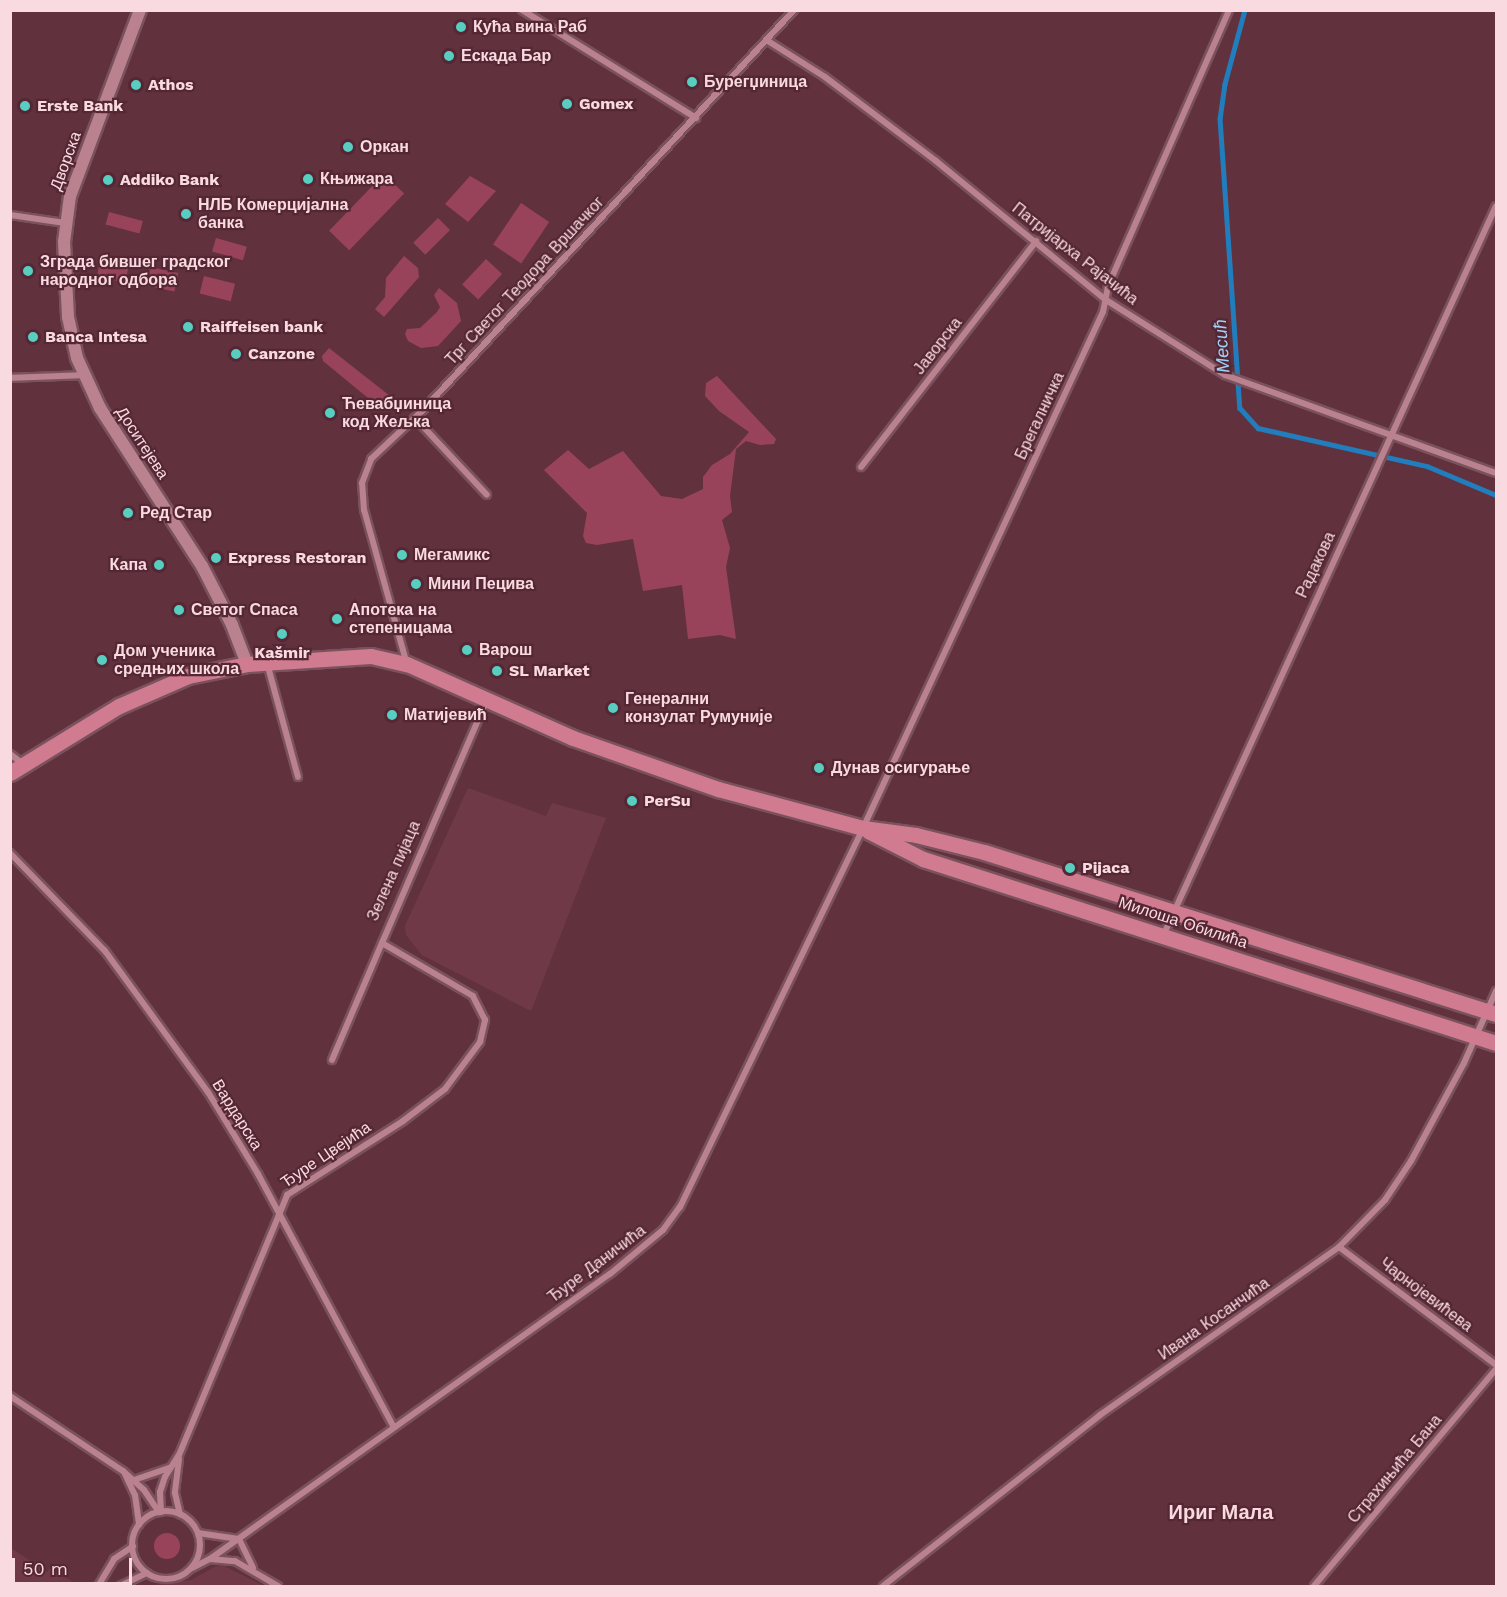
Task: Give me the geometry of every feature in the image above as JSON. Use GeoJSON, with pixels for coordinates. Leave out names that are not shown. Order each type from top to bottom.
{"type":"FeatureCollection","features":[{"type":"Feature","properties":{"kind":"main road","name":"Дворска"},"geometry":{"type":"LineString","coordinates":[[65,223],[70,196],[140,10]]}},
{"type":"Feature","properties":{"kind":"main road","name":"Доситејева"},"geometry":{"type":"LineString","coordinates":[[65,223],[68,317],[84,375],[106,418],[202,566],[234,628],[247,664]]}},
{"type":"Feature","properties":{"kind":"main road"},"geometry":{"type":"LineString","coordinates":[[17,769],[119,706],[157,688],[198,673],[247,664],[362,655],[407,664],[486,701]]}},
{"type":"Feature","properties":{"kind":"main road","name":"Милоша Обилића"},"geometry":{"type":"LineString","coordinates":[[486,701],[573,738],[718,789],[863,828],[932,838],[1172,911],[1492,1013]]}},
{"type":"Feature","properties":{"kind":"main road","name":"Милоша Обилића"},"geometry":{"type":"LineString","coordinates":[[863,828],[923,859],[1497,1043]]}},
{"type":"Feature","properties":{"kind":"street"},"geometry":{"type":"LineString","coordinates":[[522,10],[696,118]]}},
{"type":"Feature","properties":{"kind":"street","name":"Трг Светог Теодора Вршачког"},"geometry":{"type":"LineString","coordinates":[[407,664],[364,510],[362,483],[371,459],[415,418],[768,41],[794,10]]}},
{"type":"Feature","properties":{"kind":"street","name":"Брегалничка"},"geometry":{"type":"LineString","coordinates":[[863,828],[1106,300],[1108,286],[1229,10]]}},
{"type":"Feature","properties":{"kind":"street","name":"Патријарха Рајачића"},"geometry":{"type":"LineString","coordinates":[[768,41],[834,84],[1036,241],[1106,300],[1225,375],[1390,432],[1497,473]]}},
{"type":"Feature","properties":{"kind":"street","name":"Радакова"},"geometry":{"type":"LineString","coordinates":[[1163,936],[1172,911],[1390,432],[1497,206]]}},
{"type":"Feature","properties":{"kind":"street"},"geometry":{"type":"LineString","coordinates":[[10,214],[65,223]]}},
{"type":"Feature","properties":{"kind":"street","name":"Јаворска"},"geometry":{"type":"LineString","coordinates":[[861,467],[1036,241]]}},
{"type":"Feature","properties":{"kind":"street"},"geometry":{"type":"LineString","coordinates":[[10,378],[84,375]]}},
{"type":"Feature","properties":{"kind":"street"},"geometry":{"type":"LineString","coordinates":[[415,418],[487,495]]}},
{"type":"Feature","properties":{"kind":"street"},"geometry":{"type":"LineString","coordinates":[[267,663],[298,777]]}},
{"type":"Feature","properties":{"kind":"street","name":"Зелена пијаца"},"geometry":{"type":"LineString","coordinates":[[482,1010],[473,996],[382,943],[486,701]]}},
{"type":"Feature","properties":{"kind":"street"},"geometry":{"type":"LineString","coordinates":[[10,754],[17,769]]}},
{"type":"Feature","properties":{"kind":"street","name":"Ђуре Даничића"},"geometry":{"type":"LineString","coordinates":[[191,1568],[210,1559],[239,1539],[393,1426],[610,1274],[642,1250],[672,1218],[863,828]]}},
{"type":"Feature","properties":{"kind":"street","name":"Вардарска"},"geometry":{"type":"LineString","coordinates":[[10,853],[105,951],[208,1092],[278,1211],[393,1426]]}},
{"type":"Feature","properties":{"kind":"street"},"geometry":{"type":"LineString","coordinates":[[332,1060],[382,943]]}},
{"type":"Feature","properties":{"kind":"street","name":"Ивана Косанчића"},"geometry":{"type":"LineString","coordinates":[[883,1587],[1100,1415],[1339,1247],[1379,1207],[1411,1161],[1476,1036],[1492,1013],[1497,991]]}},
{"type":"Feature","properties":{"kind":"street","name":"Ђуре Цвејића"},"geometry":{"type":"LineString","coordinates":[[160,1512],[160,1492],[180,1455],[278,1211],[295,1189],[403,1121],[445,1089],[480,1042],[485,1026],[482,1010]]}},
{"type":"Feature","properties":{"kind":"street","name":"Чарнојевићева"},"geometry":{"type":"LineString","coordinates":[[1339,1247],[1497,1367]]}},
{"type":"Feature","properties":{"kind":"street","name":"Страхињића Бана"},"geometry":{"type":"LineString","coordinates":[[1314,1587],[1497,1367]]}},
{"type":"Feature","properties":{"kind":"street"},"geometry":{"type":"LineString","coordinates":[[10,1396],[123,1471],[134,1480],[160,1512]]}},
{"type":"Feature","properties":{"kind":"street","name":"Ђуре Цвејића"},"geometry":{"type":"LineString","coordinates":[[180,1455],[175,1493],[180,1514]]}},
{"type":"Feature","properties":{"kind":"street"},"geometry":{"type":"LineString","coordinates":[[134,1480],[172,1467]]}},
{"type":"Feature","properties":{"kind":"street"},"geometry":{"type":"LineString","coordinates":[[123,1471],[135,1495],[139,1525],[132,1546],[136,1561],[147,1573],[171,1578],[191,1568],[200,1549],[198,1533],[180,1514],[160,1512],[139,1525]]}},
{"type":"Feature","properties":{"kind":"street"},"geometry":{"type":"LineString","coordinates":[[198,1533],[239,1539],[255,1570]]}},
{"type":"Feature","properties":{"kind":"street"},"geometry":{"type":"LineString","coordinates":[[98,1587],[114,1559],[132,1546]]}},
{"type":"Feature","properties":{"kind":"street"},"geometry":{"type":"LineString","coordinates":[[210,1559],[235,1561],[255,1570],[278,1587]]}},
{"type":"Feature","properties":{"kind":"street"},"geometry":{"type":"LineString","coordinates":[[120,1587],[147,1573]]}},
{"type":"Feature","properties":{"kind":"shaded area"},"geometry":{"type":"Polygon","coordinates":[[[384,174],[404,193],[349,250],[329,231],[384,174]]]}},
{"type":"Feature","properties":{"kind":"shaded area"},"geometry":{"type":"Polygon","coordinates":[[[470,176],[496,191],[468,222],[445,204],[470,176]]]}},
{"type":"Feature","properties":{"kind":"shaded area"},"geometry":{"type":"Polygon","coordinates":[[[521,203],[549,222],[521,263],[493,244],[521,203]]]}},
{"type":"Feature","properties":{"kind":"shaded area"},"geometry":{"type":"Polygon","coordinates":[[[109,212],[143,221],[139,234],[106,225],[109,212]]]}},
{"type":"Feature","properties":{"kind":"shaded area"},"geometry":{"type":"Polygon","coordinates":[[[438,218],[450,230],[425,255],[413,243],[438,218]]]}},
{"type":"Feature","properties":{"kind":"shaded area"},"geometry":{"type":"Polygon","coordinates":[[[216,238],[247,247],[243,260],[212,251],[216,238]]]}},
{"type":"Feature","properties":{"kind":"shaded area"},"geometry":{"type":"Polygon","coordinates":[[[404,256],[418,268],[419,277],[384,317],[375,309],[385,297],[386,278],[404,256]]]}},
{"type":"Feature","properties":{"kind":"shaded area"},"geometry":{"type":"Polygon","coordinates":[[[101,257],[129,263],[125,283],[97,277],[101,257]]]}},
{"type":"Feature","properties":{"kind":"shaded area"},"geometry":{"type":"Polygon","coordinates":[[[486,259],[502,274],[478,300],[462,285],[486,259]]]}},
{"type":"Feature","properties":{"kind":"shaded area"},"geometry":{"type":"Polygon","coordinates":[[[150,267],[178,273],[174,292],[146,286],[150,267]]]}},
{"type":"Feature","properties":{"kind":"shaded area"},"geometry":{"type":"Polygon","coordinates":[[[204,276],[235,284],[231,301],[200,293],[204,276]]]}},
{"type":"Feature","properties":{"kind":"shaded area"},"geometry":{"type":"Polygon","coordinates":[[[439,288],[457,303],[461,321],[438,346],[421,348],[408,341],[405,334],[407,329],[420,328],[437,312],[440,307],[434,295],[439,288]]]}},
{"type":"Feature","properties":{"kind":"shaded area"},"geometry":{"type":"Polygon","coordinates":[[[329,348],[390,396],[391,400],[379,407],[323,361],[322,356],[329,348]]]}},
{"type":"Feature","properties":{"kind":"shaded area"},"geometry":{"type":"Polygon","coordinates":[[[717,376],[776,439],[774,444],[760,445],[746,441],[736,449],[730,496],[732,512],[722,520],[730,548],[726,567],[736,639],[720,635],[688,639],[682,585],[643,591],[633,539],[597,545],[586,543],[583,536],[587,513],[544,470],[568,450],[589,469],[623,451],[661,496],[682,499],[703,489],[703,477],[712,465],[730,454],[749,432],[719,411],[705,396],[706,383],[717,376]]]}},
{"type":"Feature","properties":{"kind":"shaded area"},"geometry":{"type":"Polygon","coordinates":[[[468,788],[546,816],[552,803],[606,818],[531,1011],[422,955],[406,935],[405,926],[468,788]]]}},
{"type":"Feature","properties":{"kind":"shaded area"},"geometry":{"type":"Polygon","coordinates":[[[167,1533],[176,1537],[180,1546],[176,1555],[167,1559],[158,1555],[154,1546],[158,1537],[167,1533]]]}},
{"type":"Feature","properties":{"kind":"shaded area"},"geometry":{"type":"Polygon","coordinates":[[[11,1548],[47,1572],[50,1568],[80,1586],[11,1586],[11,1548]]]}},
{"type":"Feature","properties":{"kind":"shaded area"},"geometry":{"type":"Polygon","coordinates":[[[220,1564],[264,1586],[149,1586],[191,1580],[220,1564]]]}},
{"type":"Feature","properties":{"kind":"waterway","name":"Месић"},"geometry":{"type":"LineString","coordinates":[[1245,10],[1225,84],[1220,118],[1240,408],[1258,428],[1427,466],[1496,495]]}},
{"type":"Feature","properties":{"kind":"place","name":"Кућа вина Раб"},"geometry":{"type":"Point","coordinates":[461,27]}},
{"type":"Feature","properties":{"kind":"place","name":"Ескада Бар"},"geometry":{"type":"Point","coordinates":[449,56]}},
{"type":"Feature","properties":{"kind":"place","name":"Бурегџиница"},"geometry":{"type":"Point","coordinates":[692,82]}},
{"type":"Feature","properties":{"kind":"place","name":"Athos"},"geometry":{"type":"Point","coordinates":[136,85]}},
{"type":"Feature","properties":{"kind":"place","name":"Gomex"},"geometry":{"type":"Point","coordinates":[567,104]}},
{"type":"Feature","properties":{"kind":"place","name":"Erste Bank"},"geometry":{"type":"Point","coordinates":[25,106]}},
{"type":"Feature","properties":{"kind":"place","name":"Оркан"},"geometry":{"type":"Point","coordinates":[348,147]}},
{"type":"Feature","properties":{"kind":"place","name":"Књижара"},"geometry":{"type":"Point","coordinates":[308,179]}},
{"type":"Feature","properties":{"kind":"place","name":"Addiko Bank"},"geometry":{"type":"Point","coordinates":[108,180]}},
{"type":"Feature","properties":{"kind":"place","name":"НЛБ Комерцијална банка"},"geometry":{"type":"Point","coordinates":[186,214]}},
{"type":"Feature","properties":{"kind":"place","name":"Зграда бившег градског народног одбора"},"geometry":{"type":"Point","coordinates":[28,271]}},
{"type":"Feature","properties":{"kind":"place","name":"Raiffeisen bank"},"geometry":{"type":"Point","coordinates":[188,327]}},
{"type":"Feature","properties":{"kind":"place","name":"Banca Intesa"},"geometry":{"type":"Point","coordinates":[33,337]}},
{"type":"Feature","properties":{"kind":"place","name":"Canzone"},"geometry":{"type":"Point","coordinates":[236,354]}},
{"type":"Feature","properties":{"kind":"place","name":"Ћевабџиница код Жељка"},"geometry":{"type":"Point","coordinates":[330,413]}},
{"type":"Feature","properties":{"kind":"place","name":"Ред Стар"},"geometry":{"type":"Point","coordinates":[128,513]}},
{"type":"Feature","properties":{"kind":"place","name":"Мегамикс"},"geometry":{"type":"Point","coordinates":[402,555]}},
{"type":"Feature","properties":{"kind":"place","name":"Express Restoran"},"geometry":{"type":"Point","coordinates":[216,558]}},
{"type":"Feature","properties":{"kind":"place","name":"Капа"},"geometry":{"type":"Point","coordinates":[159,565]}},
{"type":"Feature","properties":{"kind":"place","name":"Мини Пецива"},"geometry":{"type":"Point","coordinates":[416,584]}},
{"type":"Feature","properties":{"kind":"place","name":"Светог Спаса"},"geometry":{"type":"Point","coordinates":[179,610]}},
{"type":"Feature","properties":{"kind":"place","name":"Апотека на степеницама"},"geometry":{"type":"Point","coordinates":[337,619]}},
{"type":"Feature","properties":{"kind":"place","name":"Kašmir"},"geometry":{"type":"Point","coordinates":[282,634]}},
{"type":"Feature","properties":{"kind":"place","name":"Варош"},"geometry":{"type":"Point","coordinates":[467,650]}},
{"type":"Feature","properties":{"kind":"place","name":"Дом ученика средњих школа"},"geometry":{"type":"Point","coordinates":[102,660]}},
{"type":"Feature","properties":{"kind":"place","name":"SL Market"},"geometry":{"type":"Point","coordinates":[497,671]}},
{"type":"Feature","properties":{"kind":"place","name":"Генерални конзулат Румуније"},"geometry":{"type":"Point","coordinates":[613,708]}},
{"type":"Feature","properties":{"kind":"place","name":"Матијевић"},"geometry":{"type":"Point","coordinates":[392,715]}},
{"type":"Feature","properties":{"kind":"place","name":"Дунав осигурање"},"geometry":{"type":"Point","coordinates":[819,768]}},
{"type":"Feature","properties":{"kind":"place","name":"PerSu"},"geometry":{"type":"Point","coordinates":[632,801]}},
{"type":"Feature","properties":{"kind":"place","name":"Pijaca"},"geometry":{"type":"Point","coordinates":[1070,868]}},
{"type":"Feature","properties":{"kind":"district","name":"Ириг Мала"},"geometry":{"type":"Point","coordinates":[1221,1512]}}]}
